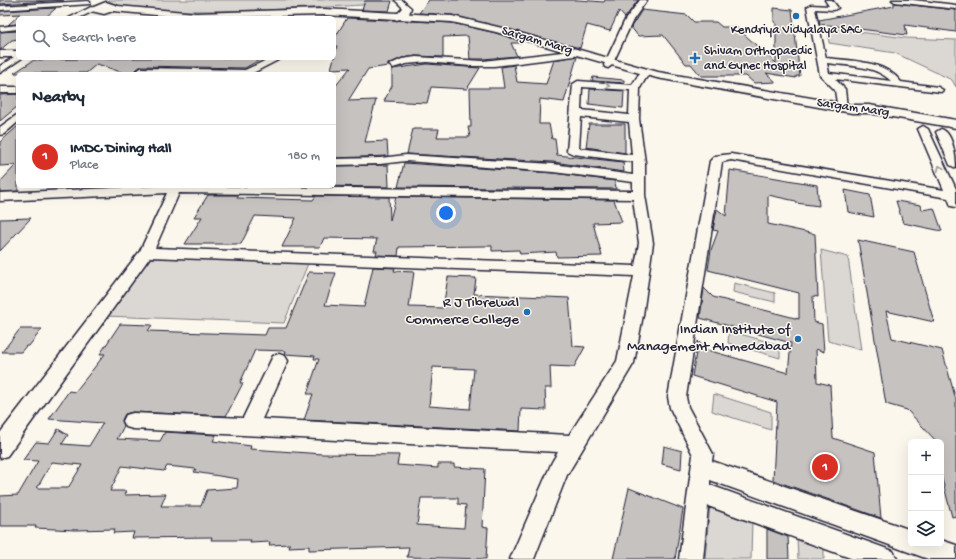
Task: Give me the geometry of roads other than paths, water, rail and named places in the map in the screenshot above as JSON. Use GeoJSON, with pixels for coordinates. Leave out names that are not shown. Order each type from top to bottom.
{"type":"FeatureCollection","features":[{"type":"Feature","properties":{"kind":"main road","name":"Sargam Marg"},"geometry":{"type":"LineString","coordinates":[[99,6],[179,16],[398,14],[460,23],[645,74],[849,110],[873,121],[918,124],[941,132],[956,133]]}},
{"type":"Feature","properties":{"kind":"main road"},"geometry":{"type":"LineString","coordinates":[[99,6],[123,15],[134,16]]}},
{"type":"Feature","properties":{"kind":"main road","name":"Sargam Marg"},"geometry":{"type":"LineString","coordinates":[[300,16],[398,14],[474,23],[609,64]]}},
{"type":"Feature","properties":{"kind":"main road","name":"Sargam Marg"},"geometry":{"type":"LineString","coordinates":[[849,110],[869,108],[956,126]]}},
{"type":"Feature","properties":{"kind":"main road"},"geometry":{"type":"LineString","coordinates":[[918,124],[956,126]]}},
{"type":"Feature","properties":{"kind":"main road"},"geometry":{"type":"LineString","coordinates":[[918,124],[956,133]]}},
{"type":"Feature","properties":{"kind":"street"},"geometry":{"type":"LineString","coordinates":[[398,14],[399,0]]}},
{"type":"Feature","properties":{"kind":"street"},"geometry":{"type":"LineString","coordinates":[[609,64],[629,20],[644,0]]}},
{"type":"Feature","properties":{"kind":"street"},"geometry":{"type":"LineString","coordinates":[[828,0],[834,8],[811,7],[825,75],[840,89],[849,110]]}},
{"type":"Feature","properties":{"kind":"street"},"geometry":{"type":"LineString","coordinates":[[895,0],[956,6]]}},
{"type":"Feature","properties":{"kind":"street"},"geometry":{"type":"LineString","coordinates":[[9,8],[18,2]]}},
{"type":"Feature","properties":{"kind":"street"},"geometry":{"type":"LineString","coordinates":[[0,8],[99,6]]}},
{"type":"Feature","properties":{"kind":"street"},"geometry":{"type":"LineString","coordinates":[[77,16],[99,6]]}},
{"type":"Feature","properties":{"kind":"street"},"geometry":{"type":"LineString","coordinates":[[89,16],[99,6]]}},
{"type":"Feature","properties":{"kind":"street"},"geometry":{"type":"LineString","coordinates":[[0,29],[16,27]]}},
{"type":"Feature","properties":{"kind":"street"},"geometry":{"type":"LineString","coordinates":[[0,54],[16,54]]}},
{"type":"Feature","properties":{"kind":"street"},"geometry":{"type":"LineString","coordinates":[[0,62],[16,54]]}},
{"type":"Feature","properties":{"kind":"street"},"geometry":{"type":"LineString","coordinates":[[0,70],[16,54]]}},
{"type":"Feature","properties":{"kind":"street"},"geometry":{"type":"LineString","coordinates":[[393,65],[408,59],[419,58],[481,64],[521,62],[571,54]]}},
{"type":"Feature","properties":{"kind":"street"},"geometry":{"type":"LineString","coordinates":[[249,72],[274,60]]}},
{"type":"Feature","properties":{"kind":"street"},"geometry":{"type":"LineString","coordinates":[[823,60],[879,70],[890,75],[898,85]]}},
{"type":"Feature","properties":{"kind":"street"},"geometry":{"type":"LineString","coordinates":[[140,72],[176,72]]}},
{"type":"Feature","properties":{"kind":"street"},"geometry":{"type":"LineString","coordinates":[[522,559],[559,469],[625,363],[635,315],[646,243],[639,187],[634,119],[635,88],[645,74]]}},
{"type":"Feature","properties":{"kind":"street"},"geometry":{"type":"LineString","coordinates":[[825,75],[938,90]]}},
{"type":"Feature","properties":{"kind":"street"},"geometry":{"type":"LineString","coordinates":[[635,88],[578,84],[572,151],[638,158]]}},
{"type":"Feature","properties":{"kind":"street"},"geometry":{"type":"LineString","coordinates":[[0,90],[16,90]]}},
{"type":"Feature","properties":{"kind":"street"},"geometry":{"type":"LineString","coordinates":[[576,113],[634,119]]}},
{"type":"Feature","properties":{"kind":"street"},"geometry":{"type":"LineString","coordinates":[[0,132],[16,119]]}},
{"type":"Feature","properties":{"kind":"street"},"geometry":{"type":"LineString","coordinates":[[918,124],[955,199]]}},
{"type":"Feature","properties":{"kind":"street"},"geometry":{"type":"LineString","coordinates":[[941,132],[956,165]]}},
{"type":"Feature","properties":{"kind":"street"},"geometry":{"type":"LineString","coordinates":[[691,559],[703,454],[679,408],[677,397],[716,161],[719,158],[731,157],[955,199]]}},
{"type":"Feature","properties":{"kind":"street"},"geometry":{"type":"LineString","coordinates":[[336,162],[380,161],[406,158],[431,161],[553,168],[639,187]]}},
{"type":"Feature","properties":{"kind":"street"},"geometry":{"type":"LineString","coordinates":[[336,188],[639,187]]}},
{"type":"Feature","properties":{"kind":"street"},"geometry":{"type":"LineString","coordinates":[[0,197],[176,188],[146,252],[1,446]]}},
{"type":"Feature","properties":{"kind":"street"},"geometry":{"type":"LineString","coordinates":[[146,252],[642,271]]}},
{"type":"Feature","properties":{"kind":"street"},"geometry":{"type":"LineString","coordinates":[[249,427],[279,361]]}},
{"type":"Feature","properties":{"kind":"street"},"geometry":{"type":"LineString","coordinates":[[133,421],[575,444]]}},
{"type":"Feature","properties":{"kind":"street"},"geometry":{"type":"LineString","coordinates":[[701,467],[908,541]]}},
{"type":"Feature","properties":{"kind":"street"},"geometry":{"type":"LineString","coordinates":[[699,492],[885,559]]}},
{"type":"Feature","properties":{"kind":"street"},"geometry":{"type":"LineString","coordinates":[[927,547],[956,557]]}},
{"type":"Feature","properties":{"kind":"place","name":"Kendriya Vidyalaya SAC"},"geometry":{"type":"Point","coordinates":[796,16]}},
{"type":"Feature","properties":{"kind":"place","name":"Shivam Orthopaedic and Gynec Hospital"},"geometry":{"type":"Point","coordinates":[695,58]}},
{"type":"Feature","properties":{"kind":"place","name":"R J Tibrewal Commerce College"},"geometry":{"type":"Point","coordinates":[527,312]}},
{"type":"Feature","properties":{"kind":"place","name":"Indian Institute of Management Ahmedabad"},"geometry":{"type":"Point","coordinates":[798,339]}},
{"type":"Feature","properties":{"kind":"place","name":"IMDC Dining Hall"},"geometry":{"type":"Point","coordinates":[825,467]}}]}
